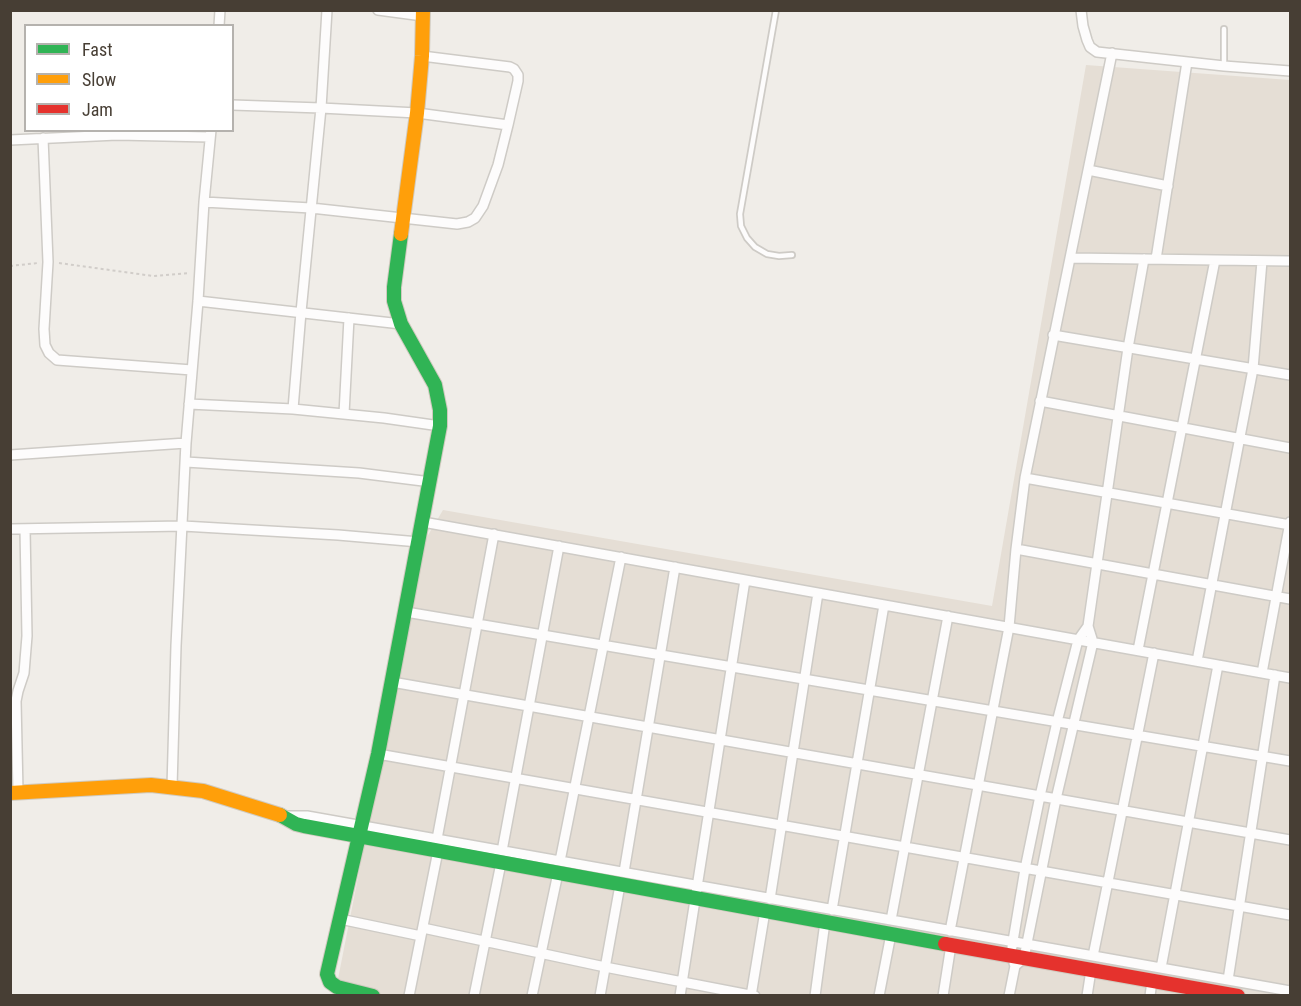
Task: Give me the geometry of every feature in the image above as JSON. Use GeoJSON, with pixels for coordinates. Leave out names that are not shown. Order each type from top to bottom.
{"type":"FeatureCollection","features":[{"type":"Feature","properties":{"kind":"street"},"geometry":{"type":"LineString","coordinates":[[293,409],[321,108],[327,10]]}},
{"type":"Feature","properties":{"kind":"street"},"geometry":{"type":"LineString","coordinates":[[373,996],[337,987],[330,982],[328,970],[378,754],[440,426],[440,410],[435,385],[400,324],[394,301],[417,113],[423,13],[378,10]]}},
{"type":"Feature","properties":{"kind":"street"},"geometry":{"type":"LineString","coordinates":[[1081,10],[1087,40],[1090,47],[1097,52],[1290,71]]}},
{"type":"Feature","properties":{"kind":"street"},"geometry":{"type":"LineString","coordinates":[[950,930],[1009,627],[1024,478],[1112,53]]}},
{"type":"Feature","properties":{"kind":"street"},"geometry":{"type":"LineString","coordinates":[[204,202],[311,208],[457,224],[475,218],[483,206],[498,165],[518,81],[517,72],[510,67],[422,56]]}},
{"type":"Feature","properties":{"kind":"street"},"geometry":{"type":"LineString","coordinates":[[1156,259],[1187,62]]}},
{"type":"Feature","properties":{"kind":"street"},"geometry":{"type":"LineString","coordinates":[[234,105],[417,113],[508,125]]}},
{"type":"Feature","properties":{"kind":"street"},"geometry":{"type":"LineString","coordinates":[[10,140],[117,135],[211,134],[186,443],[172,787]]}},
{"type":"Feature","properties":{"kind":"street"},"geometry":{"type":"LineString","coordinates":[[43,138],[48,262],[44,329],[45,345],[49,353],[57,360],[192,370]]}},
{"type":"Feature","properties":{"kind":"street"},"geometry":{"type":"LineString","coordinates":[[1088,170],[1168,186]]}},
{"type":"Feature","properties":{"kind":"street"},"geometry":{"type":"LineString","coordinates":[[1070,258],[1290,261]]}},
{"type":"Feature","properties":{"kind":"street"},"geometry":{"type":"LineString","coordinates":[[1010,996],[1017,960],[1027,944],[1072,724],[1093,642],[1088,626],[1128,348],[1144,259]]}},
{"type":"Feature","properties":{"kind":"street"},"geometry":{"type":"LineString","coordinates":[[1138,650],[1215,260]]}},
{"type":"Feature","properties":{"kind":"street"},"geometry":{"type":"LineString","coordinates":[[1197,661],[1253,369],[1262,261]]}},
{"type":"Feature","properties":{"kind":"street"},"geometry":{"type":"LineString","coordinates":[[198,302],[400,324]]}},
{"type":"Feature","properties":{"kind":"street"},"geometry":{"type":"LineString","coordinates":[[344,414],[349,318]]}},
{"type":"Feature","properties":{"kind":"street"},"geometry":{"type":"LineString","coordinates":[[1053,335],[1290,375]]}},
{"type":"Feature","properties":{"kind":"street"},"geometry":{"type":"LineString","coordinates":[[1040,401],[1290,448]]}},
{"type":"Feature","properties":{"kind":"street"},"geometry":{"type":"LineString","coordinates":[[189,404],[293,409],[440,426]]}},
{"type":"Feature","properties":{"kind":"street"},"geometry":{"type":"LineString","coordinates":[[10,455],[186,443]]}},
{"type":"Feature","properties":{"kind":"street"},"geometry":{"type":"LineString","coordinates":[[186,462],[359,473],[430,482]]}},
{"type":"Feature","properties":{"kind":"street"},"geometry":{"type":"LineString","coordinates":[[1024,478],[1290,524],[1262,673]]}},
{"type":"Feature","properties":{"kind":"street"},"geometry":{"type":"LineString","coordinates":[[423,522],[1290,678]]}},
{"type":"Feature","properties":{"kind":"street"},"geometry":{"type":"LineString","coordinates":[[10,529],[183,526],[419,542]]}},
{"type":"Feature","properties":{"kind":"street"},"geometry":{"type":"LineString","coordinates":[[25,529],[27,636],[24,673],[16,701],[14,792],[151,785],[203,791],[282,816],[304,826],[361,832],[437,845],[891,927],[951,945],[1017,960],[1161,968],[1290,990]]}},
{"type":"Feature","properties":{"kind":"street"},"geometry":{"type":"LineString","coordinates":[[409,996],[495,534]]}},
{"type":"Feature","properties":{"kind":"street"},"geometry":{"type":"LineString","coordinates":[[474,996],[559,546]]}},
{"type":"Feature","properties":{"kind":"street"},"geometry":{"type":"LineString","coordinates":[[1016,549],[1290,599]]}},
{"type":"Feature","properties":{"kind":"street"},"geometry":{"type":"LineString","coordinates":[[532,996],[621,557]]}},
{"type":"Feature","properties":{"kind":"street"},"geometry":{"type":"LineString","coordinates":[[600,996],[675,567]]}},
{"type":"Feature","properties":{"kind":"street"},"geometry":{"type":"LineString","coordinates":[[680,996],[745,580]]}},
{"type":"Feature","properties":{"kind":"street"},"geometry":{"type":"LineString","coordinates":[[340,919],[485,941],[752,995],[782,826],[818,593]]}},
{"type":"Feature","properties":{"kind":"street"},"geometry":{"type":"LineString","coordinates":[[815,996],[884,605]]}},
{"type":"Feature","properties":{"kind":"street"},"geometry":{"type":"LineString","coordinates":[[405,612],[1290,761]]}},
{"type":"Feature","properties":{"kind":"street"},"geometry":{"type":"LineString","coordinates":[[879,996],[904,847],[948,616]]}},
{"type":"Feature","properties":{"kind":"street"},"geometry":{"type":"LineString","coordinates":[[1017,960],[1013,942],[1040,796],[1078,640],[1088,626]]}},
{"type":"Feature","properties":{"kind":"street"},"geometry":{"type":"LineString","coordinates":[[1087,996],[1154,653]]}},
{"type":"Feature","properties":{"kind":"street"},"geometry":{"type":"LineString","coordinates":[[1161,968],[1218,664]]}},
{"type":"Feature","properties":{"kind":"street"},"geometry":{"type":"LineString","coordinates":[[1228,980],[1275,675]]}},
{"type":"Feature","properties":{"kind":"street"},"geometry":{"type":"LineString","coordinates":[[392,682],[1290,840]]}},
{"type":"Feature","properties":{"kind":"street"},"geometry":{"type":"LineString","coordinates":[[378,754],[1290,915]]}},
{"type":"Feature","properties":{"kind":"street"},"geometry":{"type":"LineString","coordinates":[[891,927],[950,930],[1027,944],[1152,981],[1205,993],[1238,996]]}},
{"type":"Feature","properties":{"kind":"street"},"geometry":{"type":"LineString","coordinates":[[943,996],[951,945]]}},
{"type":"Feature","properties":{"kind":"street"},"geometry":{"type":"LineString","coordinates":[[1150,996],[1152,981]]}},
{"type":"Feature","properties":{"kind":"lane"},"geometry":{"type":"LineString","coordinates":[[776,10],[740,214],[741,226],[755,247],[767,254],[792,255]]}},
{"type":"Feature","properties":{"kind":"lane"},"geometry":{"type":"LineString","coordinates":[[1224,29],[1224,66]]}},
{"type":"Feature","properties":{"kind":"path"},"geometry":{"type":"LineString","coordinates":[[10,266],[48,262],[153,276],[199,273]]}},
{"type":"Feature","properties":{"kind":"shaded area"},"geometry":{"type":"Polygon","coordinates":[[[1086,65],[1290,80],[1290,995],[384,996],[337,984],[424,542],[443,510],[992,606],[1086,65]]]}},
{"type":"Feature","properties":{"kind":"traffic: fast"},"geometry":{"type":"LineString","coordinates":[[373,996],[337,987],[330,982],[327,974],[378,754],[440,426],[440,410],[435,385],[401,324],[394,301],[401,234]]}},
{"type":"Feature","properties":{"kind":"traffic: fast"},"geometry":{"type":"LineString","coordinates":[[280,815],[304,826],[945,944]]}},
{"type":"Feature","properties":{"kind":"traffic: slow"},"geometry":{"type":"LineString","coordinates":[[401,234],[417,113],[423,10]]}},
{"type":"Feature","properties":{"kind":"traffic: slow"},"geometry":{"type":"LineString","coordinates":[[10,793],[151,785],[203,791],[280,815]]}},
{"type":"Feature","properties":{"kind":"traffic: jam"},"geometry":{"type":"LineString","coordinates":[[945,944],[1238,996]]}}]}
